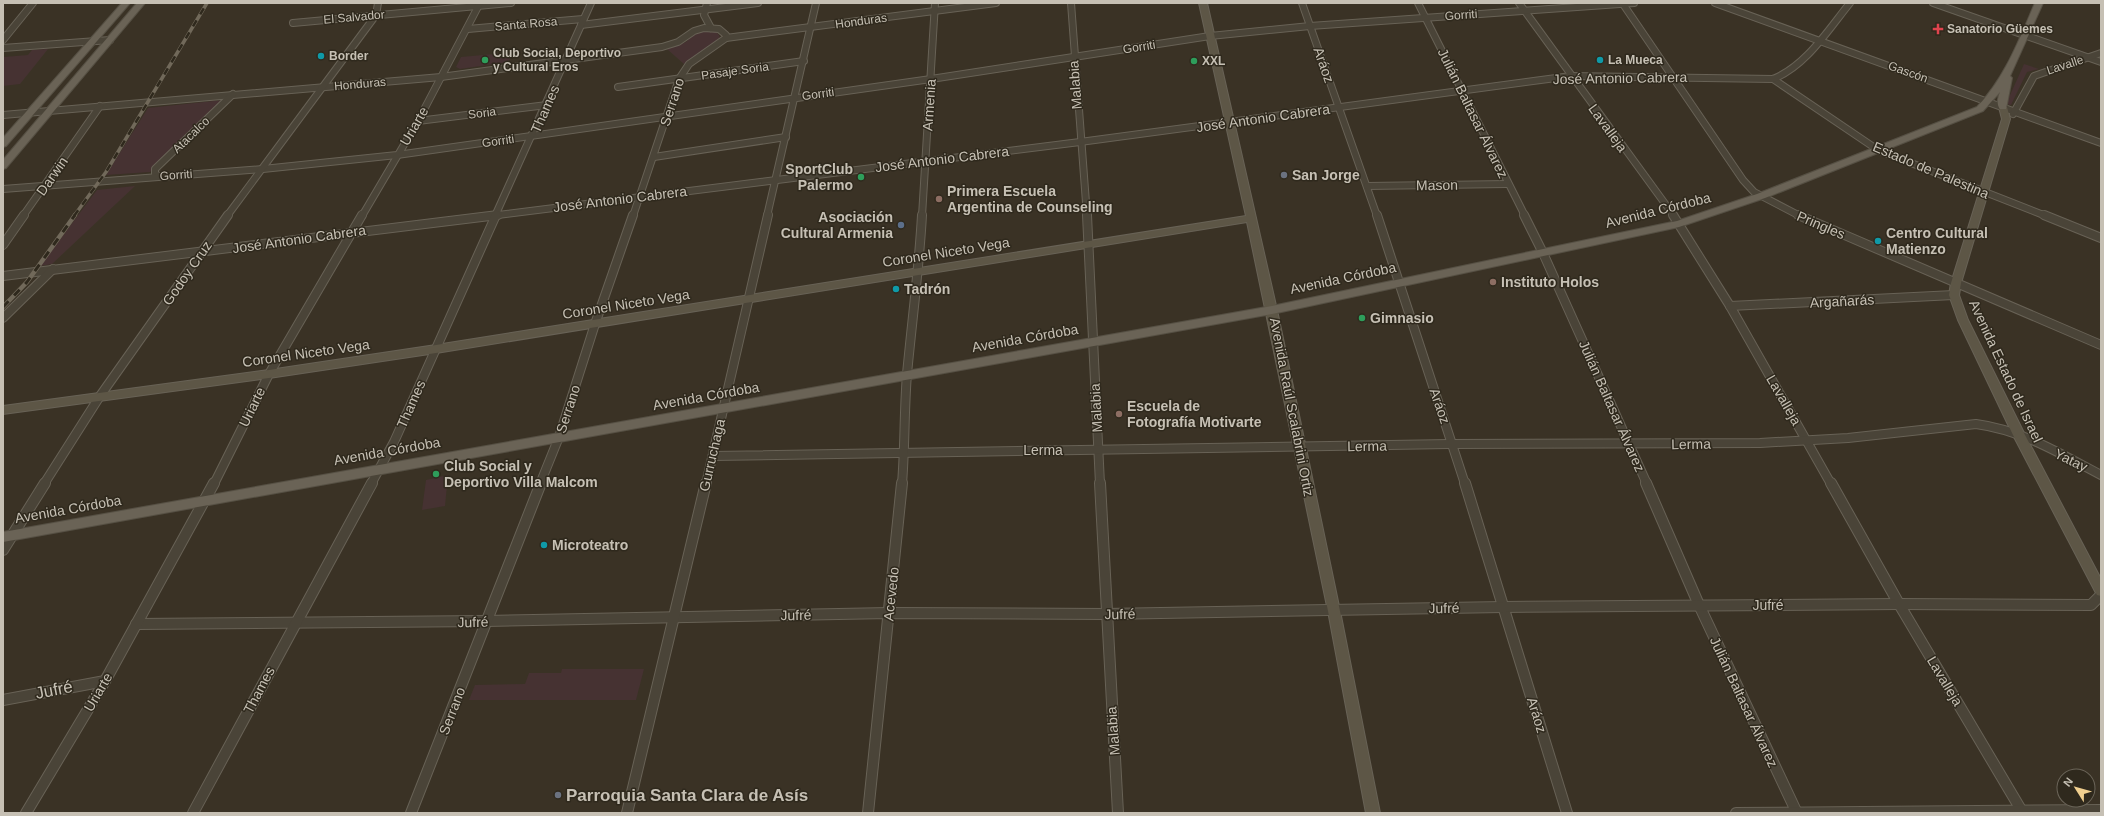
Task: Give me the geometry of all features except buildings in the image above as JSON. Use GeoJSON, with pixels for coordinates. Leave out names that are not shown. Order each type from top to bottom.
{"type":"FeatureCollection","features":[{"type":"Feature","properties":{"kind":"main road"},"geometry":{"type":"LineString","coordinates":[[3,144],[126,3]]}},
{"type":"Feature","properties":{"kind":"main road"},"geometry":{"type":"LineString","coordinates":[[3,166],[141,3]]}},
{"type":"Feature","properties":{"kind":"main road","name":"Avenida Raúl Scalabrini Ortiz"},"geometry":{"type":"LineString","coordinates":[[1203,3],[1272,310],[1299,448],[1334,610],[1373,813]]}},
{"type":"Feature","properties":{"kind":"main road","name":"Avenida Córdoba"},"geometry":{"type":"LineString","coordinates":[[8,536],[380,468],[722,409],[1272,310],[1543,254],[1679,224],[1761,196],[1980,109],[1988,102],[2011,65],[2040,3]]}},
{"type":"Feature","properties":{"kind":"main road","name":"Avenida Córdoba"},"geometry":{"type":"LineString","coordinates":[[2003,107],[2002,100],[2011,65]]}},
{"type":"Feature","properties":{"kind":"main road","name":"Avenida Estado de Israel"},"geometry":{"type":"LineString","coordinates":[[2003,107],[2006,120],[1956,283],[1954,295],[1963,320],[2019,436],[2101,591]]}},
{"type":"Feature","properties":{"kind":"main road","name":"Coronel Niceto Vega"},"geometry":{"type":"LineString","coordinates":[[3,410],[269,374],[436,349],[1252,218]]}},
{"type":"Feature","properties":{"kind":"street"},"geometry":{"type":"LineString","coordinates":[[3,40],[33,3]]}},
{"type":"Feature","properties":{"kind":"street","name":"Godoy Cruz"},"geometry":{"type":"LineString","coordinates":[[3,550],[8,536],[100,396],[200,252],[376,15],[378,3]]}},
{"type":"Feature","properties":{"kind":"street","name":"El Salvador"},"geometry":{"type":"LineString","coordinates":[[293,23],[511,3]]}},
{"type":"Feature","properties":{"kind":"street","name":"Thames"},"geometry":{"type":"LineString","coordinates":[[193,813],[294,624],[380,468],[533,136],[591,3]]}},
{"type":"Feature","properties":{"kind":"street"},"geometry":{"type":"LineString","coordinates":[[707,3],[704,10],[705,19],[711,28],[725,32],[726,38]]}},
{"type":"Feature","properties":{"kind":"street","name":"Santa Rosa"},"geometry":{"type":"LineString","coordinates":[[468,30],[582,22],[758,3]]}},
{"type":"Feature","properties":{"kind":"street","name":"Gurruchaga"},"geometry":{"type":"LineString","coordinates":[[627,813],[673,616],[713,456],[722,409],[777,179],[816,3]]}},
{"type":"Feature","properties":{"kind":"street","name":"Armenia"},"geometry":{"type":"LineString","coordinates":[[907,375],[918,271],[935,3]]}},
{"type":"Feature","properties":{"kind":"street","name":"Honduras"},"geometry":{"type":"LineString","coordinates":[[726,38],[996,3]]}},
{"type":"Feature","properties":{"kind":"street","name":"Malabia"},"geometry":{"type":"LineString","coordinates":[[1071,3],[1073,56],[1088,244],[1106,614],[1118,813]]}},
{"type":"Feature","properties":{"kind":"street","name":"Aráoz"},"geometry":{"type":"LineString","coordinates":[[1302,3],[1367,186],[1398,283],[1454,444],[1566,813]]}},
{"type":"Feature","properties":{"kind":"street","name":"Julián Baltasar Álvarez"},"geometry":{"type":"LineString","coordinates":[[1418,3],[1543,254],[1630,445],[1699,606],[1796,812]]}},
{"type":"Feature","properties":{"kind":"street","name":"Lavalleja"},"geometry":{"type":"LineString","coordinates":[[1519,3],[1679,224],[1730,306],[1899,604],[2022,812]]}},
{"type":"Feature","properties":{"kind":"street","name":"Gorriti"},"geometry":{"type":"LineString","coordinates":[[3,189],[263,169],[397,155],[795,97],[931,79],[1210,36],[1310,26],[1634,3]]}},
{"type":"Feature","properties":{"kind":"street","name":"Gascón"},"geometry":{"type":"LineString","coordinates":[[1715,3],[2101,143]]}},
{"type":"Feature","properties":{"kind":"street"},"geometry":{"type":"LineString","coordinates":[[1773,79],[1785,74],[1820,40],[1850,3]]}},
{"type":"Feature","properties":{"kind":"street"},"geometry":{"type":"LineString","coordinates":[[1933,3],[2101,62]]}},
{"type":"Feature","properties":{"kind":"street","name":"Pringles"},"geometry":{"type":"LineString","coordinates":[[1623,4],[1743,180],[1761,196],[1792,213],[2101,345]]}},
{"type":"Feature","properties":{"kind":"street","name":"Uriarte"},"geometry":{"type":"LineString","coordinates":[[26,813],[105,681],[206,500],[269,374],[418,121],[468,30],[480,5]]}},
{"type":"Feature","properties":{"kind":"street","name":"Honduras"},"geometry":{"type":"LineString","coordinates":[[3,114],[441,77],[667,46],[682,41],[695,30],[711,28]]}},
{"type":"Feature","properties":{"kind":"street","name":"Serrano"},"geometry":{"type":"LineString","coordinates":[[411,813],[559,437],[595,324],[654,157],[679,79],[689,64],[726,38]]}},
{"type":"Feature","properties":{"kind":"street"},"geometry":{"type":"LineString","coordinates":[[3,48],[110,40]]}},
{"type":"Feature","properties":{"kind":"street","name":"Lavalle"},"geometry":{"type":"LineString","coordinates":[[2006,120],[2015,112],[2034,76],[2101,53]]}},
{"type":"Feature","properties":{"kind":"street","name":"Pasaje Soria"},"geometry":{"type":"LineString","coordinates":[[618,87],[804,61]]}},
{"type":"Feature","properties":{"kind":"street","name":"José Antonio Cabrera"},"geometry":{"type":"LineString","coordinates":[[3,276],[1230,123],[1571,76],[1773,79]]}},
{"type":"Feature","properties":{"kind":"street","name":"Estado de Palestina"},"geometry":{"type":"LineString","coordinates":[[1773,79],[1878,150],[2101,238]]}},
{"type":"Feature","properties":{"kind":"street","name":"Atacalco"},"geometry":{"type":"LineString","coordinates":[[159,176],[155,174],[156,169],[233,94]]}},
{"type":"Feature","properties":{"kind":"street","name":"Soria"},"geometry":{"type":"LineString","coordinates":[[418,121],[547,105]]}},
{"type":"Feature","properties":{"kind":"street","name":"Darwin"},"geometry":{"type":"LineString","coordinates":[[3,245],[46,186],[100,106]]}},
{"type":"Feature","properties":{"kind":"street"},"geometry":{"type":"LineString","coordinates":[[654,157],[786,138]]}},
{"type":"Feature","properties":{"kind":"street","name":"Mason"},"geometry":{"type":"LineString","coordinates":[[1367,186],[1508,184]]}},
{"type":"Feature","properties":{"kind":"street"},"geometry":{"type":"LineString","coordinates":[[3,318],[53,269]]}},
{"type":"Feature","properties":{"kind":"street","name":"Argañarás"},"geometry":{"type":"LineString","coordinates":[[1730,306],[1954,295]]}},
{"type":"Feature","properties":{"kind":"street","name":"Acevedo"},"geometry":{"type":"LineString","coordinates":[[868,813],[905,450],[907,375]]}},
{"type":"Feature","properties":{"kind":"street","name":"Lerma"},"geometry":{"type":"LineString","coordinates":[[713,456],[905,450],[1299,448],[1454,444],[1630,445],[1807,441],[1976,424],[1998,427],[2019,436]]}},
{"type":"Feature","properties":{"kind":"street","name":"Yatay"},"geometry":{"type":"LineString","coordinates":[[2019,436],[2101,475]]}},
{"type":"Feature","properties":{"kind":"street","name":"Jufré"},"geometry":{"type":"LineString","coordinates":[[136,624],[294,624],[889,613],[1106,614],[1503,607],[1899,604],[2091,605],[2101,595]]}},
{"type":"Feature","properties":{"kind":"street","name":"Jufré"},"geometry":{"type":"LineString","coordinates":[[3,700],[105,681]]}},
{"type":"Feature","properties":{"kind":"street"},"geometry":{"type":"LineString","coordinates":[[1736,813],[2022,812],[2101,810]]}},
{"type":"Feature","properties":{"kind":"shaded area"},"geometry":{"type":"Polygon","coordinates":[[[701,31],[715,32],[720,38],[684,64],[667,49],[686,42],[693,35],[701,31]]]}},
{"type":"Feature","properties":{"kind":"shaded area"},"geometry":{"type":"Polygon","coordinates":[[[48,49],[20,84],[3,86],[4,57],[28,55],[32,50],[48,49]]]}},
{"type":"Feature","properties":{"kind":"shaded area","name":"Club Social, Deportivo y Cultural Eros"},"geometry":{"type":"Polygon","coordinates":[[[514,52],[508,62],[460,69],[456,67],[461,57],[514,52]]]}},
{"type":"Feature","properties":{"kind":"shaded area"},"geometry":{"type":"Polygon","coordinates":[[[2024,64],[2039,69],[2027,72],[2011,105],[2006,104],[2024,64]]]}},
{"type":"Feature","properties":{"kind":"shaded area"},"geometry":{"type":"Polygon","coordinates":[[[223,100],[150,172],[106,175],[148,108],[223,100]]]}},
{"type":"Feature","properties":{"kind":"shaded area"},"geometry":{"type":"Polygon","coordinates":[[[135,186],[52,264],[40,266],[97,190],[135,186]]]}},
{"type":"Feature","properties":{"kind":"shaded area"},"geometry":{"type":"Polygon","coordinates":[[[448,475],[445,506],[422,510],[426,480],[448,475]]]}},
{"type":"Feature","properties":{"kind":"shaded area"},"geometry":{"type":"Polygon","coordinates":[[[562,669],[644,669],[636,700],[469,700],[475,685],[525,684],[529,673],[561,673],[562,669]]]}},
{"type":"Feature","properties":{"kind":"railway"},"geometry":{"type":"LineString","coordinates":[[74,216],[106,172],[207,3]]}},
{"type":"Feature","properties":{"kind":"railway"},"geometry":{"type":"LineString","coordinates":[[3,307],[27,282],[75,215]]}},
{"type":"Feature","properties":{"kind":"place","name":"Sanatorio Güemes"},"geometry":{"type":"Point","coordinates":[1938,29]}},
{"type":"Feature","properties":{"kind":"place","name":"Border"},"geometry":{"type":"Point","coordinates":[321,56]}},
{"type":"Feature","properties":{"kind":"place","name":"Club Social, Deportivo y Cultural Eros"},"geometry":{"type":"Point","coordinates":[485,60]}},
{"type":"Feature","properties":{"kind":"place","name":"La Mueca"},"geometry":{"type":"Point","coordinates":[1600,60]}},
{"type":"Feature","properties":{"kind":"place","name":"XXL"},"geometry":{"type":"Point","coordinates":[1194,61]}},
{"type":"Feature","properties":{"kind":"place","name":"San Jorge"},"geometry":{"type":"Point","coordinates":[1284,175]}},
{"type":"Feature","properties":{"kind":"place","name":"SportClub Palermo"},"geometry":{"type":"Point","coordinates":[861,177]}},
{"type":"Feature","properties":{"kind":"place","name":"Primera Escuela Argentina de Counseling"},"geometry":{"type":"Point","coordinates":[939,199]}},
{"type":"Feature","properties":{"kind":"place","name":"Asociación Cultural Armenia"},"geometry":{"type":"Point","coordinates":[901,225]}},
{"type":"Feature","properties":{"kind":"place","name":"Centro Cultural Matienzo"},"geometry":{"type":"Point","coordinates":[1878,241]}},
{"type":"Feature","properties":{"kind":"place","name":"Instituto Holos"},"geometry":{"type":"Point","coordinates":[1493,282]}},
{"type":"Feature","properties":{"kind":"place","name":"Tadrón"},"geometry":{"type":"Point","coordinates":[896,289]}},
{"type":"Feature","properties":{"kind":"place","name":"Gimnasio"},"geometry":{"type":"Point","coordinates":[1362,318]}},
{"type":"Feature","properties":{"kind":"place","name":"Escuela de Fotografía Motivarte"},"geometry":{"type":"Point","coordinates":[1119,414]}},
{"type":"Feature","properties":{"kind":"place","name":"Club Social y Deportivo Villa Malcom"},"geometry":{"type":"Point","coordinates":[436,474]}},
{"type":"Feature","properties":{"kind":"place","name":"Microteatro"},"geometry":{"type":"Point","coordinates":[544,545]}},
{"type":"Feature","properties":{"kind":"place","name":"Parroquia Santa Clara de Asís"},"geometry":{"type":"Point","coordinates":[558,795]}}]}
